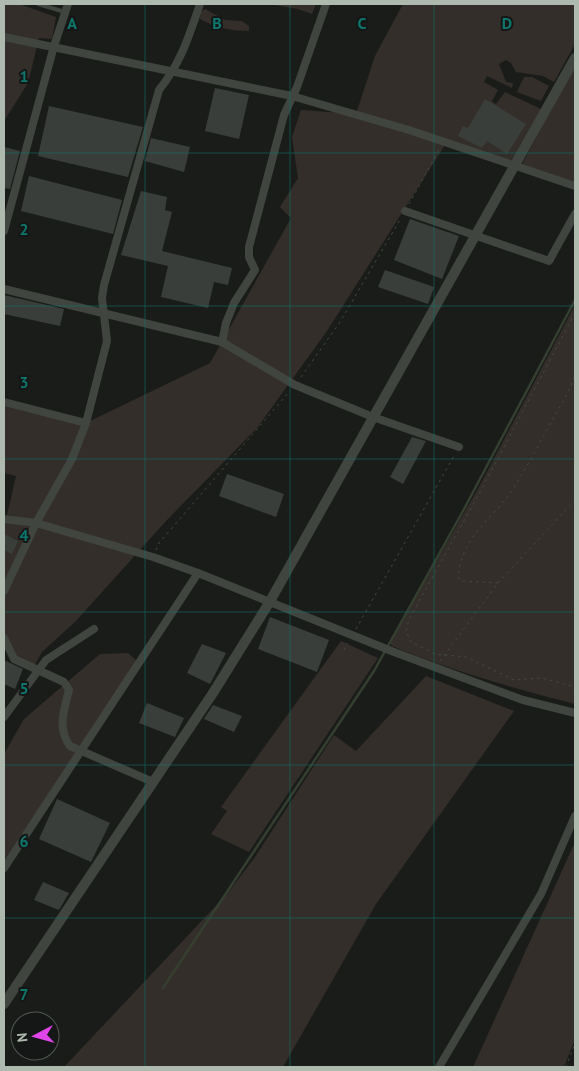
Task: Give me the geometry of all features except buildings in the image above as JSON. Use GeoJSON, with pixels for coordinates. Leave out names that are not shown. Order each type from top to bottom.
{"type":"FeatureCollection","features":[{"type":"Feature","properties":{"kind":"street"},"geometry":{"type":"LineString","coordinates":[[4,591],[36,523],[72,459],[86,424],[107,341],[102,298],[104,285],[159,90],[174,71],[185,48],[200,4]]}},
{"type":"Feature","properties":{"kind":"street"},"geometry":{"type":"LineString","coordinates":[[222,342],[226,323],[234,302],[255,270],[249,257],[249,247],[284,115],[326,4]]}},
{"type":"Feature","properties":{"kind":"street"},"geometry":{"type":"LineString","coordinates":[[4,231],[54,46],[67,8]]}},
{"type":"Feature","properties":{"kind":"street"},"geometry":{"type":"LineString","coordinates":[[4,37],[292,96],[443,141],[575,186]]}},
{"type":"Feature","properties":{"kind":"street"},"geometry":{"type":"LineString","coordinates":[[4,1004],[8,992],[154,782],[213,693],[269,603],[575,58]]}},
{"type":"Feature","properties":{"kind":"street"},"geometry":{"type":"LineString","coordinates":[[405,211],[549,261],[575,214]]}},
{"type":"Feature","properties":{"kind":"street"},"geometry":{"type":"LineString","coordinates":[[4,288],[222,342],[295,385],[373,417],[459,447]]}},
{"type":"Feature","properties":{"kind":"street"},"geometry":{"type":"LineString","coordinates":[[4,402],[86,424]]}},
{"type":"Feature","properties":{"kind":"street"},"geometry":{"type":"LineString","coordinates":[[4,519],[36,523],[153,557],[523,700],[575,713]]}},
{"type":"Feature","properties":{"kind":"street"},"geometry":{"type":"LineString","coordinates":[[4,868],[198,573]]}},
{"type":"Feature","properties":{"kind":"street"},"geometry":{"type":"LineString","coordinates":[[4,717],[46,660],[94,629]]}},
{"type":"Feature","properties":{"kind":"street"},"geometry":{"type":"LineString","coordinates":[[4,638],[14,659],[64,682],[69,690],[61,725],[64,738],[70,746],[154,782]]}},
{"type":"Feature","properties":{"kind":"street"},"geometry":{"type":"LineString","coordinates":[[439,1067],[541,894],[575,816]]}},
{"type":"Feature","properties":{"kind":"lane"},"geometry":{"type":"LineString","coordinates":[[38,4],[67,8]]}},
{"type":"Feature","properties":{"kind":"path"},"geometry":{"type":"LineString","coordinates":[[153,557],[159,543],[295,385],[340,322],[405,211],[443,141]]}},
{"type":"Feature","properties":{"kind":"path"},"geometry":{"type":"LineString","coordinates":[[575,313],[479,494],[406,624],[408,637],[411,642],[444,656],[466,657],[514,680],[542,678],[575,687]]}},
{"type":"Feature","properties":{"kind":"path"},"geometry":{"type":"LineString","coordinates":[[498,583],[464,581],[458,578],[462,556],[470,538],[496,511],[513,489],[569,393],[575,375]]}},
{"type":"Feature","properties":{"kind":"path"},"geometry":{"type":"LineString","coordinates":[[354,632],[459,447]]}},
{"type":"Feature","properties":{"kind":"path"},"geometry":{"type":"LineString","coordinates":[[435,667],[498,583],[575,500]]}},
{"type":"Feature","properties":{"kind":"path"},"geometry":{"type":"LineString","coordinates":[[344,650],[348,640]]}},
{"type":"Feature","properties":{"kind":"path"},"geometry":{"type":"LineString","coordinates":[[566,1067],[575,1044]]}},
{"type":"Feature","properties":{"kind":"shaded area"},"geometry":{"type":"Polygon","coordinates":[[[4,4],[19,4],[56,17],[52,39],[39,38],[28,83],[4,121],[4,4]]]}},
{"type":"Feature","properties":{"kind":"shaded area"},"geometry":{"type":"Polygon","coordinates":[[[269,4],[316,4],[312,14],[298,9],[269,4]]]}},
{"type":"Feature","properties":{"kind":"shaded area"},"geometry":{"type":"Polygon","coordinates":[[[403,4],[575,4],[575,44],[554,82],[543,76],[516,72],[511,63],[506,60],[499,64],[506,82],[513,83],[512,88],[487,76],[484,82],[498,90],[492,101],[496,104],[505,92],[541,109],[512,163],[447,143],[450,137],[327,331],[257,428],[167,520],[75,622],[42,652],[33,668],[20,662],[4,646],[4,593],[41,522],[7,515],[16,476],[4,473],[4,404],[81,424],[80,434],[86,423],[210,363],[291,218],[280,207],[298,178],[292,137],[301,110],[356,114],[375,56],[403,4]]]}},
{"type":"Feature","properties":{"kind":"shaded area"},"geometry":{"type":"Polygon","coordinates":[[[205,9],[225,20],[242,21],[249,26],[249,31],[224,28],[200,19],[201,12],[205,9]]]}},
{"type":"Feature","properties":{"kind":"shaded area"},"geometry":{"type":"Polygon","coordinates":[[[575,65],[575,186],[522,164],[575,65]]]}},
{"type":"Feature","properties":{"kind":"shaded area"},"geometry":{"type":"Polygon","coordinates":[[[524,77],[532,77],[549,86],[541,101],[517,92],[524,77]]]}},
{"type":"Feature","properties":{"kind":"shaded area"},"geometry":{"type":"Polygon","coordinates":[[[575,305],[575,704],[460,671],[392,646],[390,642],[479,487],[575,305]]]}},
{"type":"Feature","properties":{"kind":"shaded area"},"geometry":{"type":"Polygon","coordinates":[[[4,522],[34,527],[4,585],[4,522]]]}},
{"type":"Feature","properties":{"kind":"shaded area"},"geometry":{"type":"Polygon","coordinates":[[[341,641],[378,658],[249,852],[211,834],[227,811],[221,807],[341,641]]]}},
{"type":"Feature","properties":{"kind":"shaded area"},"geometry":{"type":"Polygon","coordinates":[[[128,653],[139,663],[4,860],[4,754],[24,719],[100,654],[128,653]]]}},
{"type":"Feature","properties":{"kind":"shaded area"},"geometry":{"type":"Polygon","coordinates":[[[426,676],[514,711],[376,904],[283,1067],[64,1067],[227,894],[255,857],[334,735],[356,751],[426,676]]]}},
{"type":"Feature","properties":{"kind":"shaded area"},"geometry":{"type":"Polygon","coordinates":[[[575,842],[575,1039],[564,1067],[473,1067],[575,842]]]}},
{"type":"Feature","properties":{"kind":"waterway"},"geometry":{"type":"LineString","coordinates":[[163,988],[374,671],[463,511],[575,300]]}}]}
